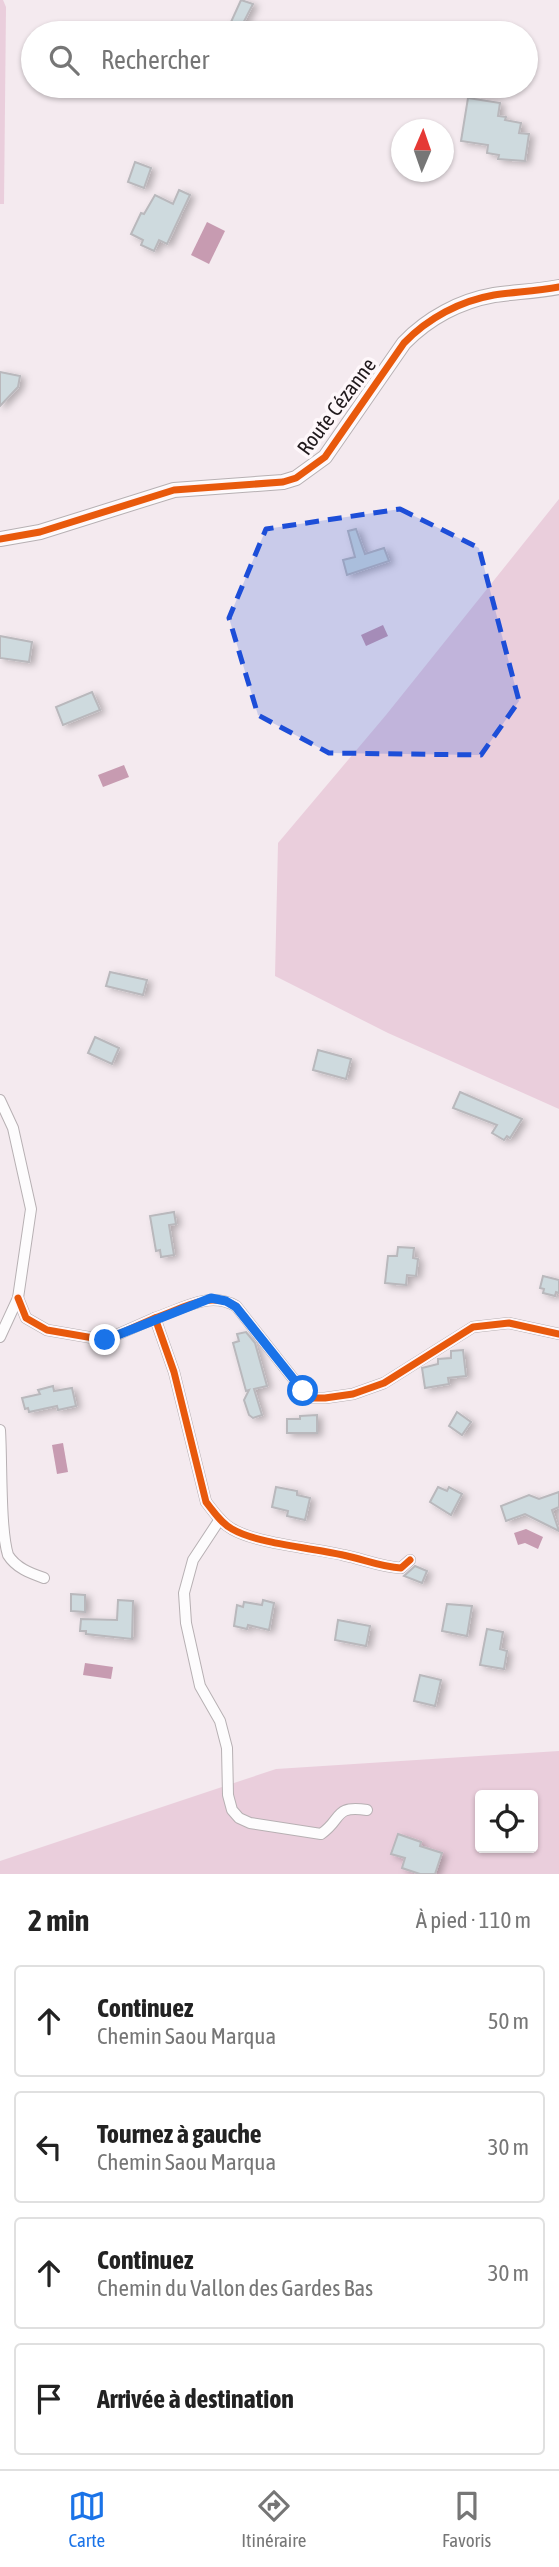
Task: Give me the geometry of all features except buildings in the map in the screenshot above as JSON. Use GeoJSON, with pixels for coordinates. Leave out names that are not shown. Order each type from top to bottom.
{"type":"FeatureCollection","features":[{"type":"Feature","properties":{"kind":"street","name":"Route Cézanne"},"geometry":{"type":"LineString","coordinates":[[0,539],[40,533],[174,490],[283,482],[296,478],[325,457],[404,342],[415,331],[470,301],[559,287]]}},
{"type":"Feature","properties":{"kind":"street"},"geometry":{"type":"LineString","coordinates":[[0,1100],[13,1128],[31,1209],[18,1298],[0,1337]]}},
{"type":"Feature","properties":{"kind":"street"},"geometry":{"type":"LineString","coordinates":[[18,1298],[26,1318],[47,1330],[105,1340],[211,1298],[226,1301],[236,1307],[303,1391],[314,1398],[353,1394],[384,1383],[473,1327],[509,1323],[559,1334]]}},
{"type":"Feature","properties":{"kind":"street"},"geometry":{"type":"LineString","coordinates":[[155,1318],[173,1372],[206,1502],[220,1519],[233,1530],[262,1539],[391,1567],[401,1568],[410,1560]]}},
{"type":"Feature","properties":{"kind":"street"},"geometry":{"type":"LineString","coordinates":[[0,1430],[0,1526],[4,1544],[9,1556],[19,1567],[44,1578]]}},
{"type":"Feature","properties":{"kind":"street"},"geometry":{"type":"LineString","coordinates":[[220,1519],[193,1560],[184,1593],[186,1623],[200,1686],[220,1721],[227,1748],[228,1795],[232,1810],[239,1818],[250,1823],[321,1834],[341,1812],[350,1808],[367,1810]]}},
{"type":"Feature","properties":{"kind":"highlighted area"},"geometry":{"type":"Polygon","coordinates":[[[400,509],[479,548],[519,701],[481,755],[329,753],[258,715],[229,618],[266,529],[400,509]]]}},
{"type":"Feature","properties":{"kind":"shaded area"},"geometry":{"type":"Polygon","coordinates":[[[0,0],[3,0],[6,7],[4,204],[0,204],[0,0]]]}},
{"type":"Feature","properties":{"kind":"shaded area"},"geometry":{"type":"Polygon","coordinates":[[[207,222],[225,231],[209,264],[191,255],[207,222]]]}},
{"type":"Feature","properties":{"kind":"shaded area"},"geometry":{"type":"Polygon","coordinates":[[[559,499],[559,1109],[388,1033],[275,976],[278,843],[386,715],[559,499]]]}},
{"type":"Feature","properties":{"kind":"shaded area"},"geometry":{"type":"Polygon","coordinates":[[[383,625],[388,636],[366,646],[361,635],[383,625]]]}},
{"type":"Feature","properties":{"kind":"shaded area"},"geometry":{"type":"Polygon","coordinates":[[[124,765],[129,777],[103,787],[98,775],[124,765]]]}},
{"type":"Feature","properties":{"kind":"shaded area"},"geometry":{"type":"Polygon","coordinates":[[[63,1443],[68,1472],[57,1474],[52,1445],[63,1443]]]}},
{"type":"Feature","properties":{"kind":"shaded area"},"geometry":{"type":"Polygon","coordinates":[[[526,1529],[543,1537],[538,1549],[525,1543],[518,1545],[514,1533],[526,1529]]]}},
{"type":"Feature","properties":{"kind":"shaded area"},"geometry":{"type":"Polygon","coordinates":[[[85,1663],[113,1667],[111,1679],[83,1675],[85,1663]]]}},
{"type":"Feature","properties":{"kind":"shaded area"},"geometry":{"type":"Polygon","coordinates":[[[559,1751],[559,1874],[0,1874],[0,1861],[276,1769],[559,1751]]]}},
{"type":"Feature","properties":{"kind":"cycle path"},"geometry":{"type":"LineString","coordinates":[[0,539],[40,532],[174,490],[283,482],[296,478],[325,457],[404,343],[434,318],[481,298],[559,287]]}},
{"type":"Feature","properties":{"kind":"cycle path"},"geometry":{"type":"LineString","coordinates":[[18,1298],[26,1318],[47,1330],[105,1340],[155,1318],[174,1372],[206,1502],[228,1527],[256,1538],[386,1566],[401,1568],[410,1560]]}},
{"type":"Feature","properties":{"kind":"cycle path"},"geometry":{"type":"LineString","coordinates":[[155,1318],[206,1301],[216,1300],[236,1306],[303,1391],[314,1398],[353,1394],[384,1383],[473,1327],[509,1323],[559,1334]]}},
{"type":"Feature","properties":{"kind":"route"},"geometry":{"type":"LineString","coordinates":[[105,1340],[211,1298],[226,1301],[236,1307],[303,1391]]}}]}
